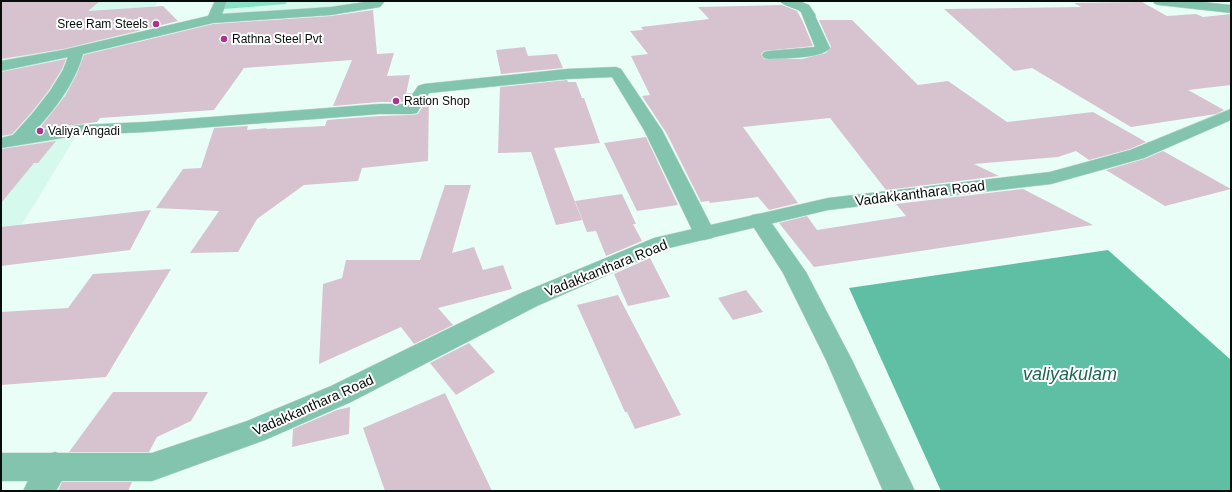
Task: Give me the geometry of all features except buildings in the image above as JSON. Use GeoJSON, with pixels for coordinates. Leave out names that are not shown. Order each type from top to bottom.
{"type":"FeatureCollection","features":[{"type":"Feature","properties":{"kind":"street"},"geometry":{"type":"LineString","coordinates":[[213,19],[221,1]]}},
{"type":"Feature","properties":{"kind":"street"},"geometry":{"type":"LineString","coordinates":[[1,66],[77,51],[213,19],[331,11],[376,4],[379,1]]}},
{"type":"Feature","properties":{"kind":"street"},"geometry":{"type":"LineString","coordinates":[[769,55],[818,51],[823,48],[806,9],[786,1]]}},
{"type":"Feature","properties":{"kind":"street"},"geometry":{"type":"LineString","coordinates":[[1160,1],[1195,3],[1231,9]]}},
{"type":"Feature","properties":{"kind":"street"},"geometry":{"type":"LineString","coordinates":[[19,139],[57,94],[71,70],[77,51]]}},
{"type":"Feature","properties":{"kind":"street"},"geometry":{"type":"LineString","coordinates":[[1,143],[81,130],[146,127],[357,110],[411,108],[424,89],[567,74],[616,72],[630,90],[668,156],[704,233]]}},
{"type":"Feature","properties":{"kind":"street","name":"Vadakkanthara Road"},"geometry":{"type":"LineString","coordinates":[[1,467],[47,479],[152,466],[255,431],[341,394],[528,300],[662,243],[828,204],[1051,178],[1137,154],[1231,114]]}},
{"type":"Feature","properties":{"kind":"street"},"geometry":{"type":"LineString","coordinates":[[759,220],[794,272],[839,360],[899,491]]}},
{"type":"Feature","properties":{"kind":"shaded area","name":"Valiya Angadi"},"geometry":{"type":"Polygon","coordinates":[[[1,1],[158,1],[1,259],[1,1]]]}},
{"type":"Feature","properties":{"kind":"shaded area"},"geometry":{"type":"Polygon","coordinates":[[[225,1],[357,1],[355,6],[218,16],[225,1]]]}},
{"type":"Feature","properties":{"kind":"shaded area"},"geometry":{"type":"Polygon","coordinates":[[[228,1],[287,1],[286,4],[223,9],[228,1]]]}},
{"type":"Feature","properties":{"kind":"water","name":"valiyakulam"},"geometry":{"type":"Polygon","coordinates":[[[1108,250],[1231,360],[1231,491],[941,491],[849,288],[1108,250]]]}},
{"type":"Feature","properties":{"kind":"place","name":"Sree Ram Steels"},"geometry":{"type":"Point","coordinates":[156,24]}},
{"type":"Feature","properties":{"kind":"place","name":"Rathna Steel Pvt"},"geometry":{"type":"Point","coordinates":[224,39]}},
{"type":"Feature","properties":{"kind":"place","name":"Ration Shop"},"geometry":{"type":"Point","coordinates":[396,101]}},
{"type":"Feature","properties":{"kind":"place","name":"Valiya Angadi"},"geometry":{"type":"Point","coordinates":[40,131]}}]}
